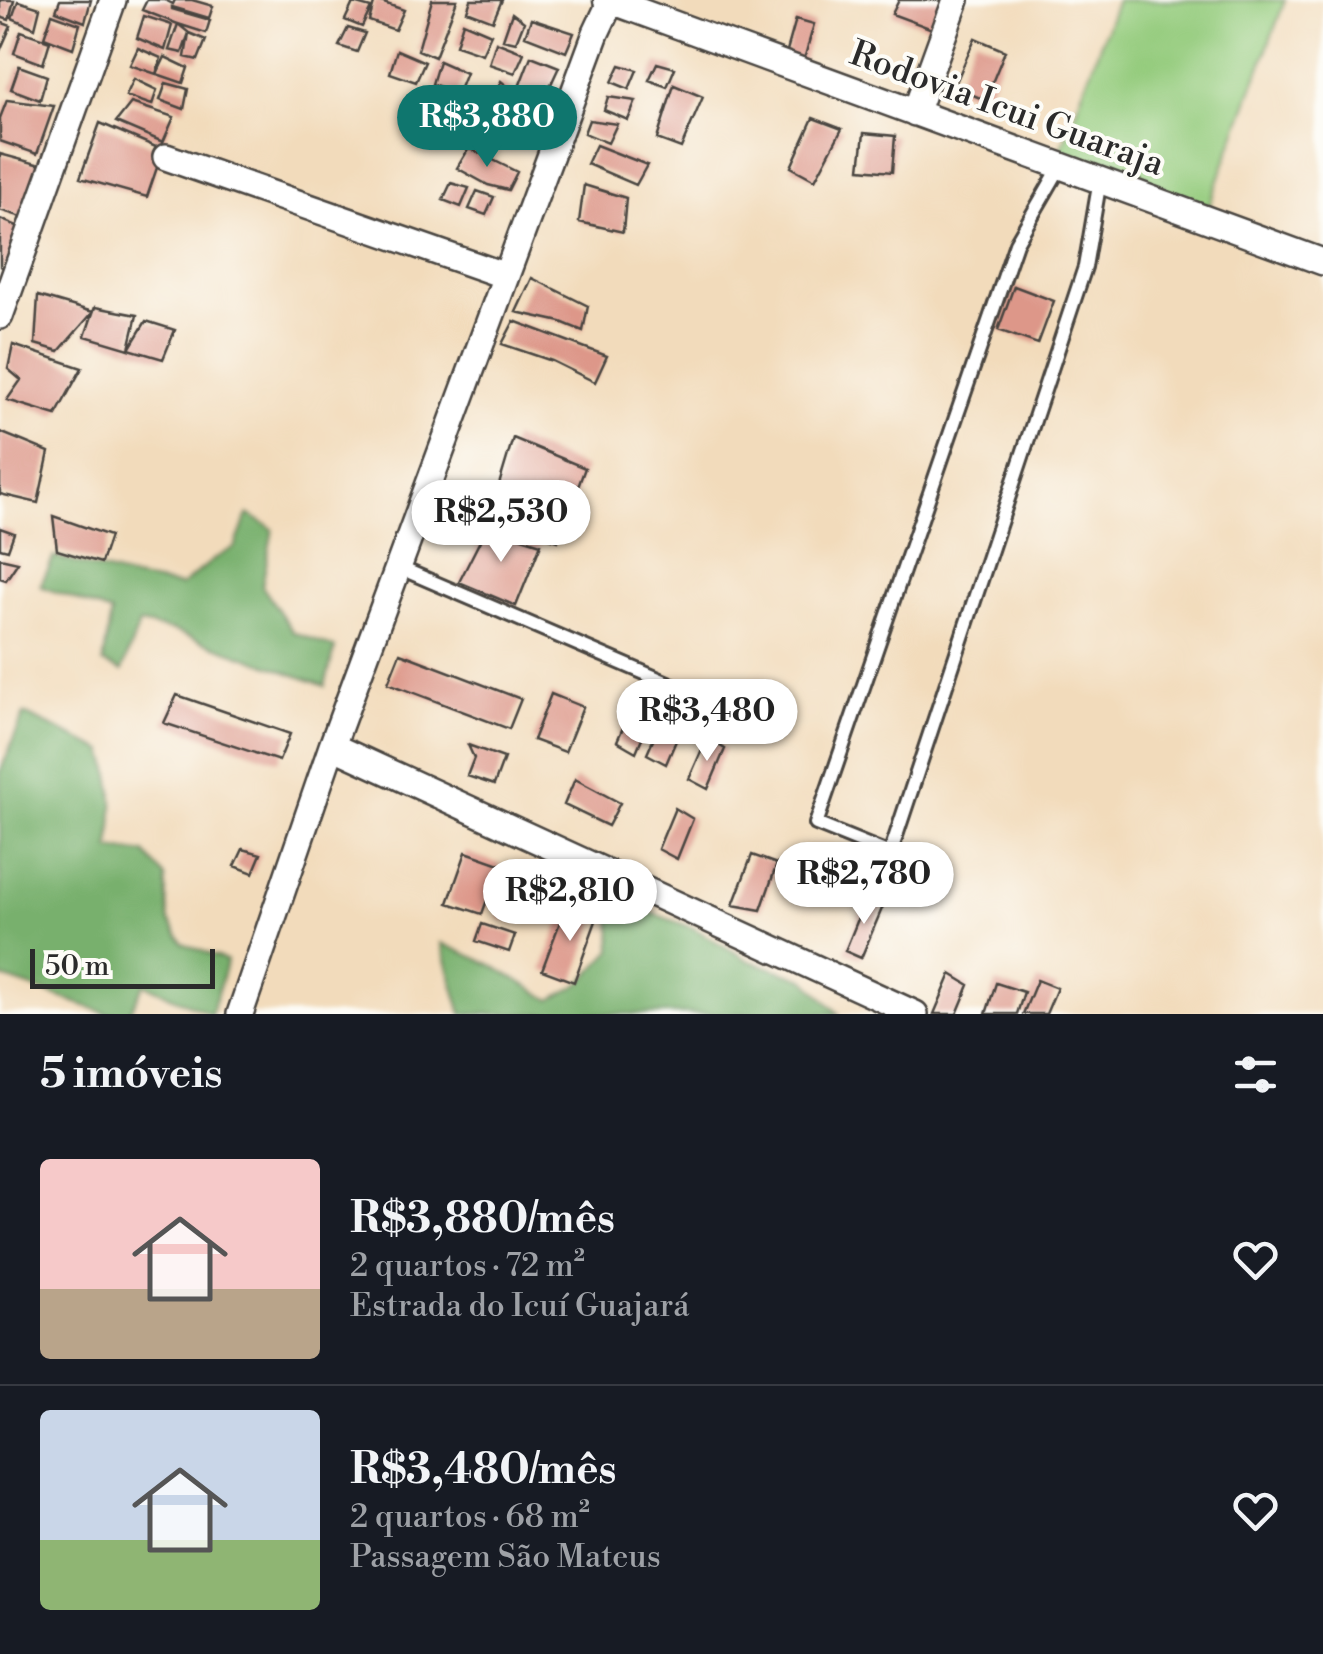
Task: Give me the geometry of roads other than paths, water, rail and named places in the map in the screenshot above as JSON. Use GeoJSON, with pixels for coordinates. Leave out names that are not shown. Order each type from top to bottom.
{"type":"FeatureCollection","features":[{"type":"Feature","properties":{"kind":"street"},"geometry":{"type":"LineString","coordinates":[[0,316],[113,0]]}},
{"type":"Feature","properties":{"kind":"street"},"geometry":{"type":"LineString","coordinates":[[240,1014],[332,746],[610,0]]}},
{"type":"Feature","properties":{"kind":"street","name":"Rodovia Icui Guaraja"},"geometry":{"type":"LineString","coordinates":[[610,0],[1323,262]]}},
{"type":"Feature","properties":{"kind":"street"},"geometry":{"type":"LineString","coordinates":[[916,112],[956,0]]}},
{"type":"Feature","properties":{"kind":"street"},"geometry":{"type":"LineString","coordinates":[[166,157],[506,276]]}},
{"type":"Feature","properties":{"kind":"street"},"geometry":{"type":"LineString","coordinates":[[332,746],[867,1003],[916,1014]]}},
{"type":"Feature","properties":{"kind":"lane"},"geometry":{"type":"LineString","coordinates":[[1060,167],[1016,243],[816,824],[890,854],[1085,267],[1100,180]]}},
{"type":"Feature","properties":{"kind":"lane"},"geometry":{"type":"LineString","coordinates":[[398,567],[740,714]]}}]}
